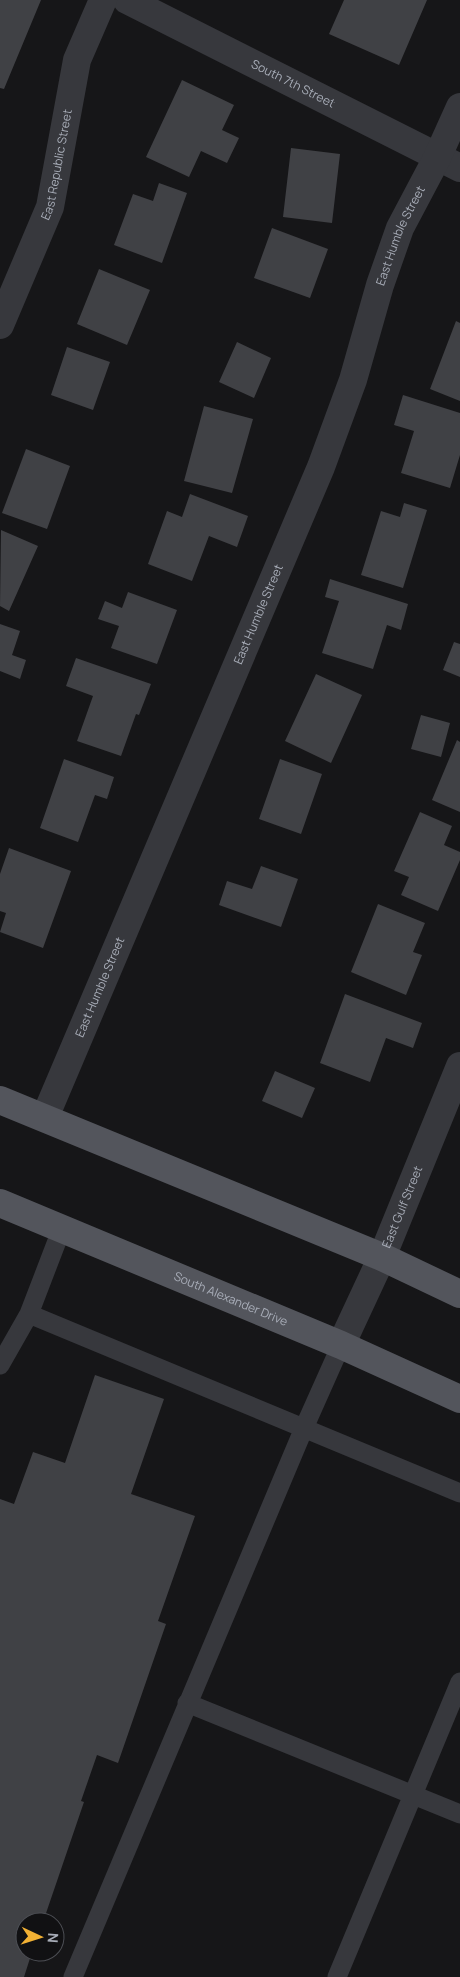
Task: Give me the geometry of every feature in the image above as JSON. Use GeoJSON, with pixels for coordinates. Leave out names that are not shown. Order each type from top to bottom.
{"type":"FeatureCollection","features":[{"type":"Feature","properties":{"kind":"main road"},"geometry":{"type":"LineString","coordinates":[[0,1100],[382,1257],[460,1294]]}},
{"type":"Feature","properties":{"kind":"main road","name":"South Alexander Drive"},"geometry":{"type":"LineString","coordinates":[[0,1203],[341,1345],[460,1399]]}},
{"type":"Feature","properties":{"kind":"street","name":"East Republic Street"},"geometry":{"type":"LineString","coordinates":[[0,325],[50,207],[77,60],[103,0]]}},
{"type":"Feature","properties":{"kind":"street","name":"South 7th Street"},"geometry":{"type":"LineString","coordinates":[[127,0],[448,163]]}},
{"type":"Feature","properties":{"kind":"street","name":"East Humble Street"},"geometry":{"type":"LineString","coordinates":[[45,1118],[320,467],[353,380],[380,285],[400,228],[448,163],[460,107]]}},
{"type":"Feature","properties":{"kind":"street","name":"East Gulf Street"},"geometry":{"type":"LineString","coordinates":[[341,1345],[382,1257],[460,1066]]}},
{"type":"Feature","properties":{"kind":"lane"},"geometry":{"type":"LineString","coordinates":[[0,1365],[29,1314],[62,1228]]}},
{"type":"Feature","properties":{"kind":"lane"},"geometry":{"type":"LineString","coordinates":[[29,1314],[460,1493]]}},
{"type":"Feature","properties":{"kind":"lane"},"geometry":{"type":"LineString","coordinates":[[72,1977],[304,1428],[341,1345]]}},
{"type":"Feature","properties":{"kind":"lane"},"geometry":{"type":"LineString","coordinates":[[336,1977],[460,1682]]}},
{"type":"Feature","properties":{"kind":"lane"},"geometry":{"type":"LineString","coordinates":[[188,1703],[460,1814]]}},
{"type":"Feature","properties":{"kind":"building"},"geometry":{"type":"Polygon","coordinates":[[[0,0],[41,0],[4,89],[0,88],[0,0]]]}},
{"type":"Feature","properties":{"kind":"building"},"geometry":{"type":"Polygon","coordinates":[[[344,0],[427,0],[399,65],[329,34],[344,0]]]}},
{"type":"Feature","properties":{"kind":"building"},"geometry":{"type":"Polygon","coordinates":[[[182,80],[234,105],[222,130],[239,138],[227,163],[201,151],[189,177],[146,157],[182,80]]]}},
{"type":"Feature","properties":{"kind":"building"},"geometry":{"type":"Polygon","coordinates":[[[291,148],[340,154],[332,223],[283,217],[291,148]]]}},
{"type":"Feature","properties":{"kind":"building"},"geometry":{"type":"Polygon","coordinates":[[[159,183],[187,193],[162,263],[114,245],[133,194],[153,201],[159,183]]]}},
{"type":"Feature","properties":{"kind":"building"},"geometry":{"type":"Polygon","coordinates":[[[272,228],[328,249],[310,298],[254,278],[272,228]]]}},
{"type":"Feature","properties":{"kind":"building"},"geometry":{"type":"Polygon","coordinates":[[[99,269],[150,290],[127,345],[77,324],[99,269]]]}},
{"type":"Feature","properties":{"kind":"building"},"geometry":{"type":"Polygon","coordinates":[[[456,321],[460,323],[460,401],[430,389],[456,321]]]}},
{"type":"Feature","properties":{"kind":"building"},"geometry":{"type":"Polygon","coordinates":[[[237,342],[271,358],[254,398],[219,382],[237,342]]]}},
{"type":"Feature","properties":{"kind":"building"},"geometry":{"type":"Polygon","coordinates":[[[67,347],[110,362],[93,410],[51,395],[67,347]]]}},
{"type":"Feature","properties":{"kind":"building"},"geometry":{"type":"Polygon","coordinates":[[[403,395],[460,413],[460,455],[450,488],[401,473],[414,431],[394,425],[403,395]]]}},
{"type":"Feature","properties":{"kind":"building"},"geometry":{"type":"Polygon","coordinates":[[[204,406],[253,419],[232,493],[184,481],[204,406]]]}},
{"type":"Feature","properties":{"kind":"building"},"geometry":{"type":"Polygon","coordinates":[[[26,449],[70,466],[47,529],[2,513],[26,449]]]}},
{"type":"Feature","properties":{"kind":"building"},"geometry":{"type":"Polygon","coordinates":[[[190,494],[248,516],[237,547],[209,536],[192,581],[148,564],[167,511],[182,517],[190,494]]]}},
{"type":"Feature","properties":{"kind":"building"},"geometry":{"type":"Polygon","coordinates":[[[404,503],[427,510],[403,588],[361,575],[381,511],[400,517],[404,503]]]}},
{"type":"Feature","properties":{"kind":"building"},"geometry":{"type":"Polygon","coordinates":[[[1,530],[38,546],[9,611],[0,606],[1,530]]]}},
{"type":"Feature","properties":{"kind":"building"},"geometry":{"type":"Polygon","coordinates":[[[330,579],[408,604],[401,630],[387,625],[373,669],[322,653],[339,601],[325,597],[330,579]]]}},
{"type":"Feature","properties":{"kind":"building"},"geometry":{"type":"Polygon","coordinates":[[[128,592],[177,610],[157,664],[111,648],[119,626],[98,619],[105,601],[122,608],[128,592]]]}},
{"type":"Feature","properties":{"kind":"building"},"geometry":{"type":"Polygon","coordinates":[[[0,624],[20,631],[12,655],[26,660],[20,679],[0,671],[0,624]]]}},
{"type":"Feature","properties":{"kind":"building"},"geometry":{"type":"Polygon","coordinates":[[[454,642],[460,644],[460,677],[443,670],[454,642]]]}},
{"type":"Feature","properties":{"kind":"building"},"geometry":{"type":"Polygon","coordinates":[[[76,658],[151,684],[139,715],[136,714],[121,756],[77,741],[93,696],[66,686],[76,658]]]}},
{"type":"Feature","properties":{"kind":"building"},"geometry":{"type":"Polygon","coordinates":[[[316,674],[362,695],[331,763],[285,741],[316,674]]]}},
{"type":"Feature","properties":{"kind":"building"},"geometry":{"type":"Polygon","coordinates":[[[421,715],[450,723],[441,757],[411,749],[421,715]]]}},
{"type":"Feature","properties":{"kind":"building"},"geometry":{"type":"Polygon","coordinates":[[[457,740],[460,742],[460,812],[432,800],[457,740]]]}},
{"type":"Feature","properties":{"kind":"building"},"geometry":{"type":"Polygon","coordinates":[[[64,759],[114,777],[107,799],[95,795],[78,842],[40,828],[64,759]]]}},
{"type":"Feature","properties":{"kind":"building"},"geometry":{"type":"Polygon","coordinates":[[[280,759],[322,774],[301,834],[259,819],[280,759]]]}},
{"type":"Feature","properties":{"kind":"building"},"geometry":{"type":"Polygon","coordinates":[[[420,812],[452,826],[444,845],[460,852],[460,860],[438,911],[401,895],[409,877],[394,871],[420,812]]]}},
{"type":"Feature","properties":{"kind":"building"},"geometry":{"type":"Polygon","coordinates":[[[9,848],[71,871],[43,948],[0,932],[6,913],[0,911],[0,874],[9,848]]]}},
{"type":"Feature","properties":{"kind":"building"},"geometry":{"type":"Polygon","coordinates":[[[261,866],[298,879],[281,927],[219,905],[227,881],[252,889],[261,866]]]}},
{"type":"Feature","properties":{"kind":"building"},"geometry":{"type":"Polygon","coordinates":[[[378,904],[425,923],[413,952],[422,955],[406,995],[351,972],[378,904]]]}},
{"type":"Feature","properties":{"kind":"building"},"geometry":{"type":"Polygon","coordinates":[[[345,994],[422,1023],[413,1048],[386,1038],[370,1082],[320,1063],[345,994]]]}},
{"type":"Feature","properties":{"kind":"building"},"geometry":{"type":"Polygon","coordinates":[[[275,1071],[315,1088],[302,1118],[262,1101],[275,1071]]]}},
{"type":"Feature","properties":{"kind":"building"},"geometry":{"type":"Polygon","coordinates":[[[95,1375],[164,1399],[131,1494],[195,1516],[158,1621],[166,1624],[118,1763],[97,1755],[81,1801],[84,1802],[46,1912],[15,1912],[15,1962],[29,1962],[24,1977],[0,1977],[0,1499],[14,1504],[33,1452],[65,1463],[95,1375]]]}}]}
